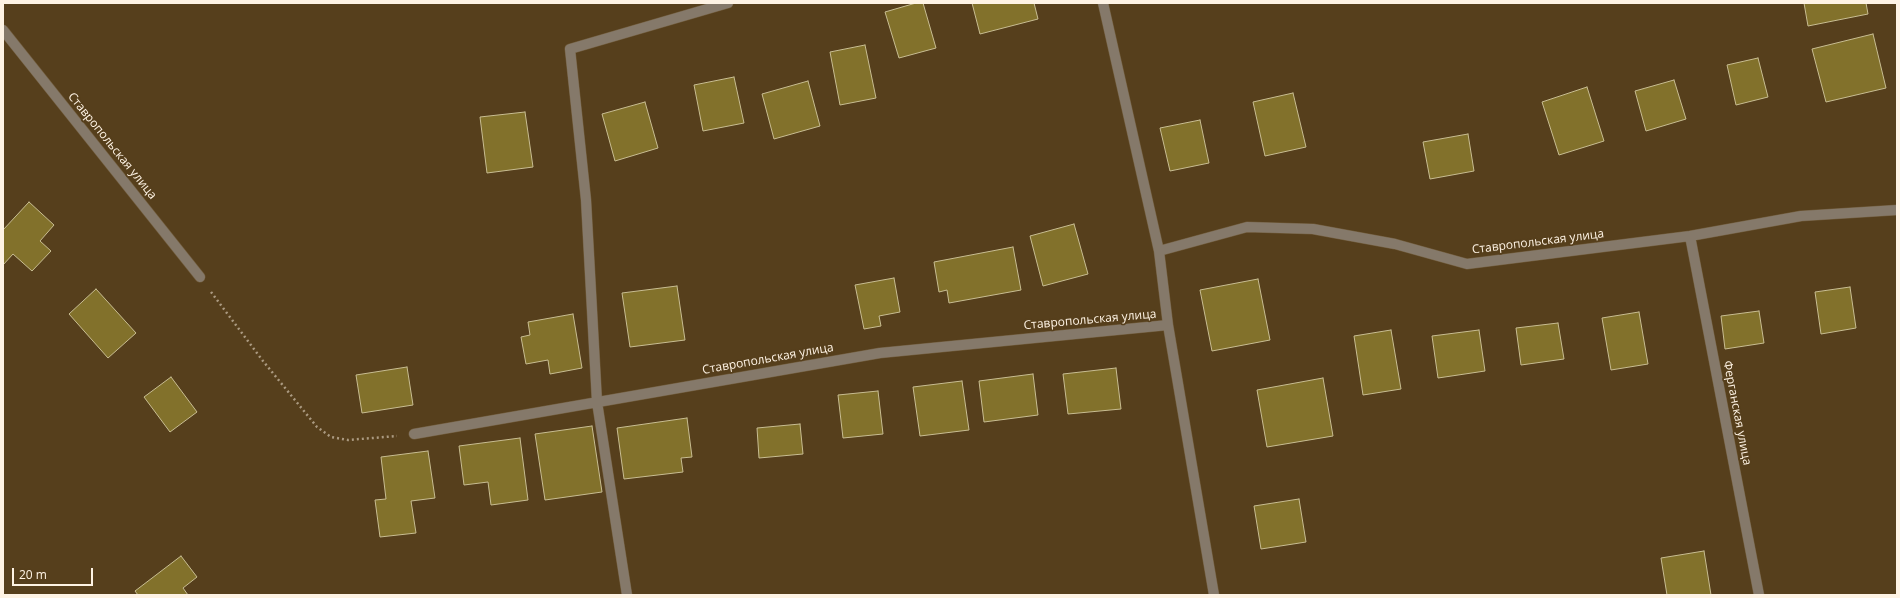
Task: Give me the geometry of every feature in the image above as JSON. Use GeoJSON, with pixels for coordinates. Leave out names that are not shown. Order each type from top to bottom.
{"type":"FeatureCollection","features":[{"type":"Feature","properties":{"kind":"street"},"geometry":{"type":"LineString","coordinates":[[627,595],[596,402],[586,200],[570,49],[728,3]]}},
{"type":"Feature","properties":{"kind":"street"},"geometry":{"type":"LineString","coordinates":[[1103,3],[1159,251]]}},
{"type":"Feature","properties":{"kind":"street","name":"Ставропольская улица"},"geometry":{"type":"LineString","coordinates":[[3,30],[200,277]]}},
{"type":"Feature","properties":{"kind":"street","name":"Ставропольская улица"},"geometry":{"type":"LineString","coordinates":[[414,434],[880,353],[1168,325],[1159,251],[1247,227],[1328,232],[1395,244],[1467,264],[1690,236],[1801,216],[1897,210]]}},
{"type":"Feature","properties":{"kind":"street","name":"Ферганская улица"},"geometry":{"type":"LineString","coordinates":[[1690,236],[1759,595]]}},
{"type":"Feature","properties":{"kind":"street"},"geometry":{"type":"LineString","coordinates":[[1168,325],[1214,595]]}},
{"type":"Feature","properties":{"kind":"path"},"geometry":{"type":"LineString","coordinates":[[200,277],[263,361],[317,427],[331,437],[348,440],[414,434]]}},
{"type":"Feature","properties":{"kind":"building"},"geometry":{"type":"Polygon","coordinates":[[[916,3],[923,3],[936,48],[899,58],[885,12],[916,3]]]}},
{"type":"Feature","properties":{"kind":"building"},"geometry":{"type":"Polygon","coordinates":[[[972,3],[1034,3],[1038,19],[980,34],[972,3]]]}},
{"type":"Feature","properties":{"kind":"building"},"geometry":{"type":"Polygon","coordinates":[[[1804,3],[1866,3],[1868,14],[1808,26],[1804,3]]]}},
{"type":"Feature","properties":{"kind":"building"},"geometry":{"type":"Polygon","coordinates":[[[1873,34],[1886,88],[1826,102],[1812,49],[1873,34]]]}},
{"type":"Feature","properties":{"kind":"building"},"geometry":{"type":"Polygon","coordinates":[[[865,45],[876,98],[840,105],[830,52],[865,45]]]}},
{"type":"Feature","properties":{"kind":"building"},"geometry":{"type":"Polygon","coordinates":[[[1758,58],[1768,97],[1736,105],[1727,65],[1758,58]]]}},
{"type":"Feature","properties":{"kind":"building"},"geometry":{"type":"Polygon","coordinates":[[[734,77],[744,123],[703,131],[694,85],[734,77]]]}},
{"type":"Feature","properties":{"kind":"building"},"geometry":{"type":"Polygon","coordinates":[[[1674,80],[1686,119],[1646,131],[1635,91],[1674,80]]]}},
{"type":"Feature","properties":{"kind":"building"},"geometry":{"type":"Polygon","coordinates":[[[808,81],[820,126],[774,139],[762,94],[808,81]]]}},
{"type":"Feature","properties":{"kind":"building"},"geometry":{"type":"Polygon","coordinates":[[[1587,87],[1604,141],[1559,155],[1542,102],[1587,87]]]}},
{"type":"Feature","properties":{"kind":"building"},"geometry":{"type":"Polygon","coordinates":[[[1293,93],[1306,147],[1265,156],[1253,102],[1293,93]]]}},
{"type":"Feature","properties":{"kind":"building"},"geometry":{"type":"Polygon","coordinates":[[[645,102],[658,148],[615,161],[602,114],[645,102]]]}},
{"type":"Feature","properties":{"kind":"building"},"geometry":{"type":"Polygon","coordinates":[[[525,112],[533,167],[487,173],[480,117],[525,112]]]}},
{"type":"Feature","properties":{"kind":"building"},"geometry":{"type":"Polygon","coordinates":[[[1200,120],[1209,163],[1170,171],[1160,128],[1200,120]]]}},
{"type":"Feature","properties":{"kind":"building"},"geometry":{"type":"Polygon","coordinates":[[[1468,134],[1474,171],[1430,179],[1423,142],[1468,134]]]}},
{"type":"Feature","properties":{"kind":"building"},"geometry":{"type":"Polygon","coordinates":[[[29,202],[54,225],[40,241],[51,251],[32,271],[13,254],[3,265],[3,230],[29,202]]]}},
{"type":"Feature","properties":{"kind":"building"},"geometry":{"type":"Polygon","coordinates":[[[1074,224],[1088,274],[1043,286],[1030,236],[1074,224]]]}},
{"type":"Feature","properties":{"kind":"building"},"geometry":{"type":"Polygon","coordinates":[[[1013,247],[1021,290],[949,303],[947,290],[939,292],[934,262],[1013,247]]]}},
{"type":"Feature","properties":{"kind":"building"},"geometry":{"type":"Polygon","coordinates":[[[894,278],[900,312],[879,316],[881,326],[864,329],[855,285],[894,278]]]}},
{"type":"Feature","properties":{"kind":"building"},"geometry":{"type":"Polygon","coordinates":[[[1258,279],[1270,340],[1212,351],[1200,290],[1258,279]]]}},
{"type":"Feature","properties":{"kind":"building"},"geometry":{"type":"Polygon","coordinates":[[[677,286],[685,340],[630,347],[622,293],[677,286]]]}},
{"type":"Feature","properties":{"kind":"building"},"geometry":{"type":"Polygon","coordinates":[[[1850,287],[1856,328],[1821,334],[1815,292],[1850,287]]]}},
{"type":"Feature","properties":{"kind":"building"},"geometry":{"type":"Polygon","coordinates":[[[96,289],[136,333],[108,358],[69,314],[96,289]]]}},
{"type":"Feature","properties":{"kind":"building"},"geometry":{"type":"Polygon","coordinates":[[[1759,311],[1764,343],[1725,349],[1721,316],[1759,311]]]}},
{"type":"Feature","properties":{"kind":"building"},"geometry":{"type":"Polygon","coordinates":[[[1639,312],[1648,364],[1611,370],[1602,318],[1639,312]]]}},
{"type":"Feature","properties":{"kind":"building"},"geometry":{"type":"Polygon","coordinates":[[[573,314],[582,368],[550,374],[548,360],[526,364],[521,337],[530,335],[528,322],[573,314]]]}},
{"type":"Feature","properties":{"kind":"building"},"geometry":{"type":"Polygon","coordinates":[[[1558,323],[1564,359],[1521,365],[1516,328],[1558,323]]]}},
{"type":"Feature","properties":{"kind":"building"},"geometry":{"type":"Polygon","coordinates":[[[1391,330],[1401,389],[1363,395],[1354,336],[1391,330]]]}},
{"type":"Feature","properties":{"kind":"building"},"geometry":{"type":"Polygon","coordinates":[[[1479,330],[1485,371],[1438,378],[1432,336],[1479,330]]]}},
{"type":"Feature","properties":{"kind":"building"},"geometry":{"type":"Polygon","coordinates":[[[407,367],[413,405],[362,413],[356,375],[407,367]]]}},
{"type":"Feature","properties":{"kind":"building"},"geometry":{"type":"Polygon","coordinates":[[[1116,368],[1121,409],[1068,414],[1063,374],[1116,368]]]}},
{"type":"Feature","properties":{"kind":"building"},"geometry":{"type":"Polygon","coordinates":[[[1033,374],[1038,415],[984,422],[979,381],[1033,374]]]}},
{"type":"Feature","properties":{"kind":"building"},"geometry":{"type":"Polygon","coordinates":[[[171,377],[197,412],[170,432],[144,397],[171,377]]]}},
{"type":"Feature","properties":{"kind":"building"},"geometry":{"type":"Polygon","coordinates":[[[1323,378],[1333,436],[1267,447],[1257,390],[1323,378]]]}},
{"type":"Feature","properties":{"kind":"building"},"geometry":{"type":"Polygon","coordinates":[[[962,381],[969,430],[920,436],[913,387],[962,381]]]}},
{"type":"Feature","properties":{"kind":"building"},"geometry":{"type":"Polygon","coordinates":[[[878,391],[883,434],[843,438],[838,395],[878,391]]]}},
{"type":"Feature","properties":{"kind":"building"},"geometry":{"type":"Polygon","coordinates":[[[687,418],[692,457],[681,458],[683,472],[624,479],[617,428],[687,418]]]}},
{"type":"Feature","properties":{"kind":"building"},"geometry":{"type":"Polygon","coordinates":[[[800,424],[803,454],[759,458],[757,428],[800,424]]]}},
{"type":"Feature","properties":{"kind":"building"},"geometry":{"type":"Polygon","coordinates":[[[592,426],[602,492],[545,500],[535,434],[592,426]]]}},
{"type":"Feature","properties":{"kind":"building"},"geometry":{"type":"Polygon","coordinates":[[[520,438],[528,500],[491,505],[488,482],[464,485],[459,446],[520,438]]]}},
{"type":"Feature","properties":{"kind":"building"},"geometry":{"type":"Polygon","coordinates":[[[428,451],[435,498],[411,501],[416,533],[380,537],[375,500],[386,499],[381,457],[428,451]]]}},
{"type":"Feature","properties":{"kind":"building"},"geometry":{"type":"Polygon","coordinates":[[[1299,499],[1306,542],[1261,549],[1254,506],[1299,499]]]}},
{"type":"Feature","properties":{"kind":"building"},"geometry":{"type":"Polygon","coordinates":[[[1704,551],[1711,595],[1667,595],[1661,558],[1704,551]]]}},
{"type":"Feature","properties":{"kind":"building"},"geometry":{"type":"Polygon","coordinates":[[[181,556],[197,577],[183,588],[188,595],[138,595],[135,591],[181,556]]]}}]}
